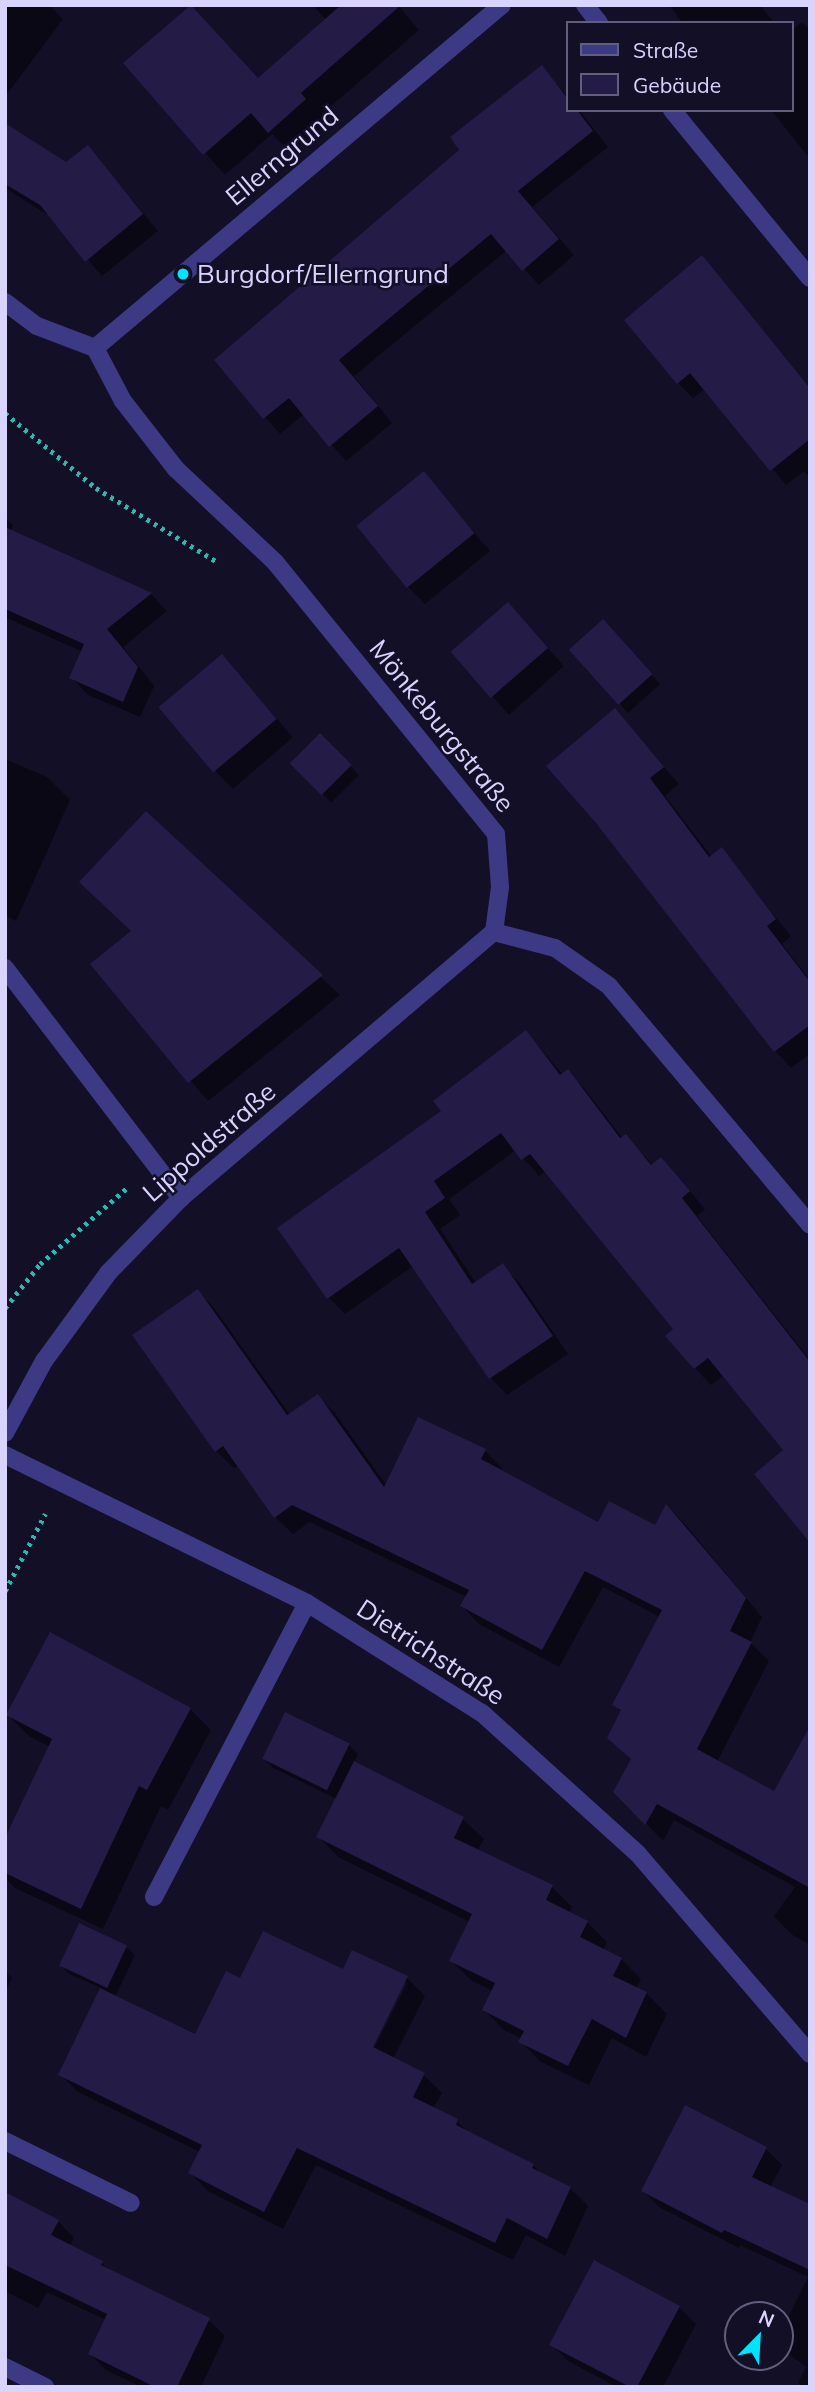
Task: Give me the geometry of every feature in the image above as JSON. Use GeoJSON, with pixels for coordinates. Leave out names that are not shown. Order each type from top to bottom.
{"type":"FeatureCollection","features":[{"type":"Feature","properties":{"kind":"street","name":"Ellerngrund"},"geometry":{"type":"LineString","coordinates":[[95,348],[502,5]]}},
{"type":"Feature","properties":{"kind":"street"},"geometry":{"type":"LineString","coordinates":[[585,5],[597,21]]}},
{"type":"Feature","properties":{"kind":"street"},"geometry":{"type":"LineString","coordinates":[[674,112],[810,278]]}},
{"type":"Feature","properties":{"kind":"street"},"geometry":{"type":"LineString","coordinates":[[5,302],[37,326],[95,348]]}},
{"type":"Feature","properties":{"kind":"street","name":"Mönkeburgstraße"},"geometry":{"type":"LineString","coordinates":[[95,348],[123,401],[176,469],[275,562],[496,834],[500,887],[494,932]]}},
{"type":"Feature","properties":{"kind":"street"},"geometry":{"type":"LineString","coordinates":[[494,932],[555,948],[609,986],[810,1225]]}},
{"type":"Feature","properties":{"kind":"street","name":"Lippoldstraße"},"geometry":{"type":"LineString","coordinates":[[5,1433],[44,1361],[109,1272],[181,1198],[494,932]]}},
{"type":"Feature","properties":{"kind":"street"},"geometry":{"type":"LineString","coordinates":[[5,968],[181,1198]]}},
{"type":"Feature","properties":{"kind":"street","name":"Dietrichstraße"},"geometry":{"type":"LineString","coordinates":[[5,1455],[307,1603],[482,1713],[638,1854],[810,2054]]}},
{"type":"Feature","properties":{"kind":"street"},"geometry":{"type":"LineString","coordinates":[[155,1897],[307,1603]]}},
{"type":"Feature","properties":{"kind":"street"},"geometry":{"type":"LineString","coordinates":[[5,2141],[131,2203]]}},
{"type":"Feature","properties":{"kind":"street"},"geometry":{"type":"LineString","coordinates":[[5,2367],[45,2387]]}},
{"type":"Feature","properties":{"kind":"path"},"geometry":{"type":"LineString","coordinates":[[5,413],[96,488],[227,568],[275,562]]}},
{"type":"Feature","properties":{"kind":"path"},"geometry":{"type":"LineString","coordinates":[[5,1308],[40,1264],[155,1163]]}},
{"type":"Feature","properties":{"kind":"path"},"geometry":{"type":"LineString","coordinates":[[5,1591],[61,1483]]}},
{"type":"Feature","properties":{"kind":"building"},"geometry":{"type":"Polygon","coordinates":[[[191,5],[258,78],[341,5],[401,5],[301,93],[306,99],[268,133],[251,113],[203,155],[123,63],[191,5]]]}},
{"type":"Feature","properties":{"kind":"building"},"geometry":{"type":"Polygon","coordinates":[[[542,65],[566,96],[566,112],[579,112],[593,131],[518,191],[559,239],[522,271],[491,234],[339,360],[378,406],[329,447],[289,398],[263,419],[214,360],[459,150],[450,137],[542,65]]]}},
{"type":"Feature","properties":{"kind":"building"},"geometry":{"type":"Polygon","coordinates":[[[5,123],[66,162],[88,145],[143,214],[85,262],[40,205],[5,184],[5,123]]]}},
{"type":"Feature","properties":{"kind":"building"},"geometry":{"type":"Polygon","coordinates":[[[702,255],[810,388],[810,439],[770,471],[690,373],[677,384],[624,320],[702,255]]]}},
{"type":"Feature","properties":{"kind":"building"},"geometry":{"type":"Polygon","coordinates":[[[424,471],[474,533],[407,588],[356,526],[424,471]]]}},
{"type":"Feature","properties":{"kind":"building"},"geometry":{"type":"Polygon","coordinates":[[[5,527],[152,593],[107,629],[138,667],[123,702],[69,678],[84,644],[5,609],[5,527]]]}},
{"type":"Feature","properties":{"kind":"building"},"geometry":{"type":"Polygon","coordinates":[[[508,602],[548,648],[491,698],[451,652],[508,602]]]}},
{"type":"Feature","properties":{"kind":"building"},"geometry":{"type":"Polygon","coordinates":[[[603,619],[653,674],[618,705],[569,650],[603,619]]]}},
{"type":"Feature","properties":{"kind":"building"},"geometry":{"type":"Polygon","coordinates":[[[222,654],[277,719],[213,772],[158,707],[222,654]]]}},
{"type":"Feature","properties":{"kind":"building"},"geometry":{"type":"Polygon","coordinates":[[[615,708],[664,767],[650,778],[709,857],[722,847],[776,919],[767,926],[810,982],[810,1025],[774,1052],[596,823],[546,766],[615,708]]]}},
{"type":"Feature","properties":{"kind":"building"},"geometry":{"type":"Polygon","coordinates":[[[320,733],[352,765],[321,795],[290,763],[320,733]]]}},
{"type":"Feature","properties":{"kind":"building"},"geometry":{"type":"Polygon","coordinates":[[[146,811],[323,975],[188,1083],[90,964],[131,931],[79,882],[146,811]]]}},
{"type":"Feature","properties":{"kind":"building"},"geometry":{"type":"Polygon","coordinates":[[[526,1030],[560,1075],[568,1069],[620,1138],[626,1134],[651,1165],[661,1157],[690,1191],[682,1198],[810,1362],[810,1543],[754,1474],[783,1450],[708,1358],[694,1369],[665,1336],[673,1329],[530,1154],[521,1160],[501,1133],[434,1181],[445,1198],[425,1212],[472,1284],[503,1263],[553,1336],[489,1379],[399,1248],[327,1299],[277,1228],[441,1111],[433,1101],[526,1030]]]}},
{"type":"Feature","properties":{"kind":"building"},"geometry":{"type":"Polygon","coordinates":[[[198,1289],[287,1415],[318,1394],[384,1487],[418,1417],[486,1449],[481,1459],[598,1522],[609,1501],[655,1525],[666,1504],[746,1598],[730,1631],[752,1642],[697,1749],[774,1791],[810,1726],[810,1888],[657,1804],[645,1825],[613,1792],[631,1759],[607,1738],[621,1710],[612,1705],[662,1610],[585,1571],[542,1650],[460,1606],[469,1590],[292,1505],[274,1518],[223,1446],[215,1452],[132,1335],[198,1289]]]}},
{"type":"Feature","properties":{"kind":"building"},"geometry":{"type":"Polygon","coordinates":[[[50,1632],[191,1708],[147,1790],[139,1786],[81,1909],[5,1873],[5,1838],[52,1739],[6,1715],[50,1632]]]}},
{"type":"Feature","properties":{"kind":"building"},"geometry":{"type":"Polygon","coordinates":[[[285,1712],[350,1744],[327,1790],[262,1759],[285,1712]]]}},
{"type":"Feature","properties":{"kind":"building"},"geometry":{"type":"Polygon","coordinates":[[[354,1761],[464,1817],[454,1838],[553,1885],[546,1900],[588,1921],[580,1937],[622,1958],[613,1976],[647,1992],[626,2038],[592,2019],[568,2066],[518,2042],[524,2031],[482,2010],[495,1983],[449,1961],[472,1914],[316,1837],[354,1761]]]}},
{"type":"Feature","properties":{"kind":"building"},"geometry":{"type":"Polygon","coordinates":[[[79,1923],[127,1945],[107,1988],[59,1966],[79,1923]]]}},
{"type":"Feature","properties":{"kind":"building"},"geometry":{"type":"Polygon","coordinates":[[[263,1931],[343,1969],[352,1950],[408,1976],[373,2047],[425,2073],[413,2097],[458,2119],[456,2125],[534,2164],[532,2168],[571,2187],[547,2239],[507,2218],[495,2243],[297,2148],[264,2212],[188,2173],[202,2145],[58,2075],[100,1988],[195,2034],[226,1971],[240,1978],[263,1931]]]}},
{"type":"Feature","properties":{"kind":"building"},"geometry":{"type":"Polygon","coordinates":[[[685,2105],[767,2147],[752,2177],[810,2204],[810,2270],[724,2230],[722,2233],[641,2191],[685,2105]]]}},
{"type":"Feature","properties":{"kind":"building"},"geometry":{"type":"Polygon","coordinates":[[[5,2192],[59,2220],[51,2235],[103,2261],[101,2265],[210,2318],[177,2387],[155,2387],[88,2354],[107,2314],[5,2265],[5,2192]]]}},
{"type":"Feature","properties":{"kind":"building"},"geometry":{"type":"Polygon","coordinates":[[[594,2260],[680,2306],[637,2387],[630,2387],[549,2345],[594,2260]]]}},
{"type":"Feature","properties":{"kind":"place","name":"Burgdorf/Ellerngrund"},"geometry":{"type":"Point","coordinates":[183,274]}}]}
